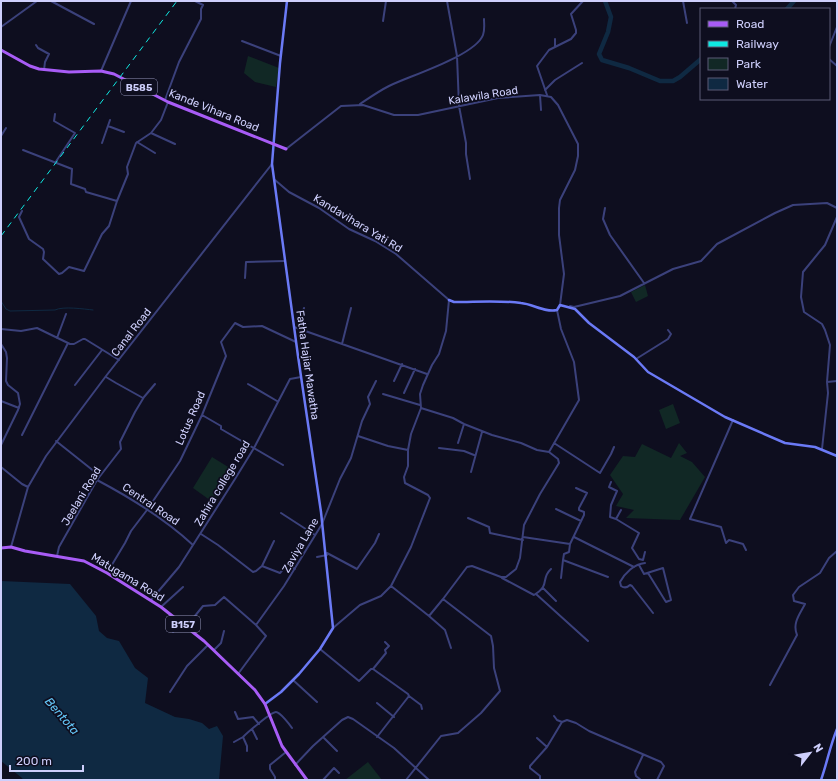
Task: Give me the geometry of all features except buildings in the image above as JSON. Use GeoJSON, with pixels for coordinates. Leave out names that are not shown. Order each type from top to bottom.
{"type":"FeatureCollection","features":[{"type":"Feature","properties":{"kind":"main road","name":"Kande Vihara Road"},"geometry":{"type":"LineString","coordinates":[[1,50],[30,66],[44,70],[69,72],[101,70],[114,74],[167,101],[286,149]]}},
{"type":"Feature","properties":{"kind":"main road","name":"Matugama Road"},"geometry":{"type":"LineString","coordinates":[[1,548],[11,547],[25,551],[84,561],[107,572],[161,607],[208,644],[255,690],[265,704],[278,738],[286,752],[307,780]]}},
{"type":"Feature","properties":{"kind":"street"},"geometry":{"type":"LineString","coordinates":[[1,27],[37,1]]}},
{"type":"Feature","properties":{"kind":"street"},"geometry":{"type":"LineString","coordinates":[[52,1],[94,24]]}},
{"type":"Feature","properties":{"kind":"street"},"geometry":{"type":"LineString","coordinates":[[101,70],[131,1]]}},
{"type":"Feature","properties":{"kind":"street"},"geometry":{"type":"LineString","coordinates":[[22,211],[19,217],[29,239],[40,245],[43,249],[43,259],[59,274],[69,267],[84,271],[102,234],[109,226],[128,174],[127,167],[137,142],[151,133],[161,118],[179,62],[201,19],[201,9],[203,5],[195,1]]}},
{"type":"Feature","properties":{"kind":"street","name":"Fatha Hajiar Mawatha"},"geometry":{"type":"LineString","coordinates":[[287,1],[272,164],[327,554],[333,628]]}},
{"type":"Feature","properties":{"kind":"street"},"geometry":{"type":"LineString","coordinates":[[383,21],[386,1]]}},
{"type":"Feature","properties":{"kind":"street"},"geometry":{"type":"LineString","coordinates":[[447,1],[457,56],[459,106],[466,143],[466,154],[470,179]]}},
{"type":"Feature","properties":{"kind":"street"},"geometry":{"type":"LineString","coordinates":[[549,452],[579,400],[574,362],[561,329],[557,310],[560,304],[564,274],[559,234],[560,200],[574,170],[578,156],[578,144],[558,105],[551,97],[547,96],[537,66],[549,50],[574,36],[576,30],[571,14],[583,1]]}},
{"type":"Feature","properties":{"kind":"street"},"geometry":{"type":"LineString","coordinates":[[683,1],[687,22]]}},
{"type":"Feature","properties":{"kind":"street"},"geometry":{"type":"LineString","coordinates":[[358,105],[388,86],[457,56],[478,42],[483,34],[484,19]]}},
{"type":"Feature","properties":{"kind":"street"},"geometry":{"type":"LineString","coordinates":[[830,44],[837,27]]}},
{"type":"Feature","properties":{"kind":"street"},"geometry":{"type":"LineString","coordinates":[[554,46],[555,39]]}},
{"type":"Feature","properties":{"kind":"street"},"geometry":{"type":"LineString","coordinates":[[242,41],[281,56]]}},
{"type":"Feature","properties":{"kind":"street"},"geometry":{"type":"LineString","coordinates":[[36,45],[38,48],[49,54],[45,62],[44,70]]}},
{"type":"Feature","properties":{"kind":"street"},"geometry":{"type":"LineString","coordinates":[[545,90],[555,80],[582,63]]}},
{"type":"Feature","properties":{"kind":"street"},"geometry":{"type":"LineString","coordinates":[[540,95],[541,110]]}},
{"type":"Feature","properties":{"kind":"street","name":"Kalawila Road"},"geometry":{"type":"LineString","coordinates":[[286,149],[341,106],[370,106],[394,115],[418,115],[498,98],[540,95],[547,96]]}},
{"type":"Feature","properties":{"kind":"street"},"geometry":{"type":"LineString","coordinates":[[55,114],[54,121],[75,133],[55,163]]}},
{"type":"Feature","properties":{"kind":"street"},"geometry":{"type":"LineString","coordinates":[[102,143],[110,120]]}},
{"type":"Feature","properties":{"kind":"street"},"geometry":{"type":"LineString","coordinates":[[108,126],[124,132]]}},
{"type":"Feature","properties":{"kind":"street"},"geometry":{"type":"LineString","coordinates":[[1,136],[6,128]]}},
{"type":"Feature","properties":{"kind":"street"},"geometry":{"type":"LineString","coordinates":[[151,133],[176,144]]}},
{"type":"Feature","properties":{"kind":"street"},"geometry":{"type":"LineString","coordinates":[[137,142],[155,154]]}},
{"type":"Feature","properties":{"kind":"street"},"geometry":{"type":"LineString","coordinates":[[22,150],[72,169],[71,184],[85,189],[86,192],[117,201]]}},
{"type":"Feature","properties":{"kind":"street","name":"Canal Road"},"geometry":{"type":"LineString","coordinates":[[11,547],[28,488],[56,441],[272,164]]}},
{"type":"Feature","properties":{"kind":"street","name":"Kandavihara Yati Rd"},"geometry":{"type":"LineString","coordinates":[[274,179],[289,192],[319,208],[349,229],[375,241],[396,254],[449,300]]}},
{"type":"Feature","properties":{"kind":"street"},"geometry":{"type":"LineString","coordinates":[[560,304],[574,307],[620,296],[673,269],[701,261],[717,244],[793,205],[827,203],[837,208]]}},
{"type":"Feature","properties":{"kind":"street"},"geometry":{"type":"LineString","coordinates":[[605,208],[603,219],[610,235],[644,283]]}},
{"type":"Feature","properties":{"kind":"street"},"geometry":{"type":"LineString","coordinates":[[822,449],[828,401],[827,382],[830,345],[822,324],[804,312],[801,298],[801,285],[803,272],[825,245],[837,217]]}},
{"type":"Feature","properties":{"kind":"street"},"geometry":{"type":"LineString","coordinates":[[245,278],[246,262],[285,261]]}},
{"type":"Feature","properties":{"kind":"street"},"geometry":{"type":"LineString","coordinates":[[265,704],[281,692],[293,680],[320,649],[333,628],[360,605],[381,596],[391,586],[411,547],[430,498],[428,495],[405,483],[404,480],[408,466],[408,450],[411,434],[420,407],[420,394],[428,374],[439,354],[446,331],[449,300],[454,302],[520,303],[551,311],[557,310]]}},
{"type":"Feature","properties":{"kind":"street"},"geometry":{"type":"LineString","coordinates":[[568,306],[575,309],[589,323],[636,359],[648,372],[694,400],[786,443],[815,447],[837,456]]}},
{"type":"Feature","properties":{"kind":"street"},"geometry":{"type":"LineString","coordinates":[[299,328],[304,308]]}},
{"type":"Feature","properties":{"kind":"street"},"geometry":{"type":"LineString","coordinates":[[342,344],[351,308]]}},
{"type":"Feature","properties":{"kind":"street"},"geometry":{"type":"LineString","coordinates":[[57,338],[66,314]]}},
{"type":"Feature","properties":{"kind":"street","name":"Lotus Road"},"geometry":{"type":"LineString","coordinates":[[107,572],[131,531],[180,461],[202,415],[226,356],[221,342],[235,323],[243,327],[262,326],[297,342]]}},
{"type":"Feature","properties":{"kind":"street"},"geometry":{"type":"LineString","coordinates":[[294,327],[428,374]]}},
{"type":"Feature","properties":{"kind":"street"},"geometry":{"type":"LineString","coordinates":[[1,329],[21,331],[37,328],[68,343],[74,344],[85,339],[119,360]]}},
{"type":"Feature","properties":{"kind":"street"},"geometry":{"type":"LineString","coordinates":[[636,359],[668,339],[671,334],[668,330]]}},
{"type":"Feature","properties":{"kind":"street"},"geometry":{"type":"LineString","coordinates":[[22,435],[68,343]]}},
{"type":"Feature","properties":{"kind":"street"},"geometry":{"type":"LineString","coordinates":[[1,344],[6,352],[7,358],[6,381],[8,385],[18,393],[19,408],[1,445]]}},
{"type":"Feature","properties":{"kind":"street"},"geometry":{"type":"LineString","coordinates":[[75,385],[102,350]]}},
{"type":"Feature","properties":{"kind":"street"},"geometry":{"type":"LineString","coordinates":[[394,381],[402,364]]}},
{"type":"Feature","properties":{"kind":"street"},"geometry":{"type":"LineString","coordinates":[[404,393],[414,368]]}},
{"type":"Feature","properties":{"kind":"street"},"geometry":{"type":"LineString","coordinates":[[106,376],[144,398]]}},
{"type":"Feature","properties":{"kind":"street","name":"Zahira college road"},"geometry":{"type":"LineString","coordinates":[[150,600],[179,567],[201,534],[254,448],[290,379],[302,377]]}},
{"type":"Feature","properties":{"kind":"street","name":"Zaviya Lane"},"geometry":{"type":"LineString","coordinates":[[256,625],[284,586],[322,524],[340,479],[351,458],[362,421],[370,404],[368,397],[376,381]]}},
{"type":"Feature","properties":{"kind":"street"},"geometry":{"type":"LineString","coordinates":[[827,382],[837,381]]}},
{"type":"Feature","properties":{"kind":"street","name":"Jeelani Road"},"geometry":{"type":"LineString","coordinates":[[57,556],[59,547],[100,476],[121,449],[120,442],[144,398],[155,384]]}},
{"type":"Feature","properties":{"kind":"street"},"geometry":{"type":"LineString","coordinates":[[248,384],[277,402]]}},
{"type":"Feature","properties":{"kind":"street"},"geometry":{"type":"LineString","coordinates":[[383,394],[454,418],[482,432],[521,443],[538,450],[549,452],[558,459],[559,463],[540,494],[524,525],[520,558],[516,569],[506,577],[501,577]]}},
{"type":"Feature","properties":{"kind":"street"},"geometry":{"type":"LineString","coordinates":[[1,401],[19,408]]}},
{"type":"Feature","properties":{"kind":"street"},"geometry":{"type":"LineString","coordinates":[[202,415],[221,426],[221,429],[283,465]]}},
{"type":"Feature","properties":{"kind":"street"},"geometry":{"type":"LineString","coordinates":[[734,420],[690,519],[721,527],[726,544],[729,540],[743,544],[746,550]]}},
{"type":"Feature","properties":{"kind":"street"},"geometry":{"type":"LineString","coordinates":[[458,443],[464,424]]}},
{"type":"Feature","properties":{"kind":"street"},"geometry":{"type":"LineString","coordinates":[[470,472],[482,432]]}},
{"type":"Feature","properties":{"kind":"street"},"geometry":{"type":"LineString","coordinates":[[358,436],[388,446],[408,450]]}},
{"type":"Feature","properties":{"kind":"street"},"geometry":{"type":"LineString","coordinates":[[56,441],[100,476]]}},
{"type":"Feature","properties":{"kind":"street"},"geometry":{"type":"LineString","coordinates":[[554,443],[600,473],[614,447]]}},
{"type":"Feature","properties":{"kind":"street"},"geometry":{"type":"LineString","coordinates":[[439,448],[464,451],[475,456]]}},
{"type":"Feature","properties":{"kind":"street"},"geometry":{"type":"LineString","coordinates":[[1,466],[28,488]]}},
{"type":"Feature","properties":{"kind":"street","name":"Central Road"},"geometry":{"type":"LineString","coordinates":[[98,480],[147,510],[181,534],[193,545]]}},
{"type":"Feature","properties":{"kind":"street"},"geometry":{"type":"LineString","coordinates":[[611,482],[609,487],[617,492],[611,505],[610,518],[639,533],[632,548],[639,559],[643,562]]}},
{"type":"Feature","properties":{"kind":"street"},"geometry":{"type":"LineString","coordinates":[[561,578],[564,554],[569,552],[570,544],[582,521],[584,513],[579,510],[579,508],[586,493],[576,488]]}},
{"type":"Feature","properties":{"kind":"street"},"geometry":{"type":"LineString","coordinates":[[556,509],[582,521]]}},
{"type":"Feature","properties":{"kind":"street"},"geometry":{"type":"LineString","coordinates":[[616,520],[621,510]]}},
{"type":"Feature","properties":{"kind":"street"},"geometry":{"type":"LineString","coordinates":[[281,513],[315,535]]}},
{"type":"Feature","properties":{"kind":"street"},"geometry":{"type":"LineString","coordinates":[[468,518],[489,527],[490,533],[570,544]]}},
{"type":"Feature","properties":{"kind":"street"},"geometry":{"type":"LineString","coordinates":[[201,534],[254,572],[262,566],[274,541]]}},
{"type":"Feature","properties":{"kind":"street"},"geometry":{"type":"LineString","coordinates":[[317,557],[327,554],[356,569],[375,543],[379,534]]}},
{"type":"Feature","properties":{"kind":"street"},"geometry":{"type":"LineString","coordinates":[[574,537],[634,567]]}},
{"type":"Feature","properties":{"kind":"street"},"geometry":{"type":"LineString","coordinates":[[770,685],[797,635],[794,627],[806,604],[794,601],[793,595],[799,587],[820,573],[829,558],[837,551]]}},
{"type":"Feature","properties":{"kind":"street"},"geometry":{"type":"LineString","coordinates":[[643,562],[645,552]]}},
{"type":"Feature","properties":{"kind":"street"},"geometry":{"type":"LineString","coordinates":[[563,560],[608,577]]}},
{"type":"Feature","properties":{"kind":"street"},"geometry":{"type":"LineString","coordinates":[[643,562],[634,567],[622,578],[620,582],[621,586],[623,587],[630,585],[632,586],[653,613]]}},
{"type":"Feature","properties":{"kind":"street"},"geometry":{"type":"LineString","coordinates":[[262,566],[280,573],[288,564],[295,569]]}},
{"type":"Feature","properties":{"kind":"street"},"geometry":{"type":"LineString","coordinates":[[639,564],[644,574],[663,568],[671,600],[666,602],[648,573]]}},
{"type":"Feature","properties":{"kind":"street"},"geometry":{"type":"LineString","coordinates":[[429,616],[467,567],[470,566],[501,577],[531,595],[536,594],[543,588],[546,573],[551,569]]}},
{"type":"Feature","properties":{"kind":"street"},"geometry":{"type":"LineString","coordinates":[[391,586],[445,630],[451,648]]}},
{"type":"Feature","properties":{"kind":"street"},"geometry":{"type":"LineString","coordinates":[[161,607],[183,587]]}},
{"type":"Feature","properties":{"kind":"street"},"geometry":{"type":"LineString","coordinates":[[543,588],[556,601]]}},
{"type":"Feature","properties":{"kind":"street"},"geometry":{"type":"LineString","coordinates":[[536,594],[588,641]]}},
{"type":"Feature","properties":{"kind":"street"},"geometry":{"type":"LineString","coordinates":[[186,627],[202,606],[216,604],[224,596],[266,636],[238,674]]}},
{"type":"Feature","properties":{"kind":"street"},"geometry":{"type":"LineString","coordinates":[[406,780],[441,736],[458,733],[481,713],[500,691],[494,668],[491,636],[443,599]]}},
{"type":"Feature","properties":{"kind":"street"},"geometry":{"type":"LineString","coordinates":[[173,632],[181,623]]}},
{"type":"Feature","properties":{"kind":"street"},"geometry":{"type":"LineString","coordinates":[[214,650],[220,643],[224,632]]}},
{"type":"Feature","properties":{"kind":"street"},"geometry":{"type":"LineString","coordinates":[[320,649],[359,681],[371,669],[373,669],[386,653],[385,650],[389,646],[385,642]]}},
{"type":"Feature","properties":{"kind":"street"},"geometry":{"type":"LineString","coordinates":[[170,692],[187,666],[208,644]]}},
{"type":"Feature","properties":{"kind":"street"},"geometry":{"type":"LineString","coordinates":[[373,669],[410,696],[421,705],[422,709]]}},
{"type":"Feature","properties":{"kind":"street"},"geometry":{"type":"LineString","coordinates":[[293,680],[316,702]]}},
{"type":"Feature","properties":{"kind":"street"},"geometry":{"type":"LineString","coordinates":[[377,737],[410,696]]}},
{"type":"Feature","properties":{"kind":"street"},"geometry":{"type":"LineString","coordinates":[[377,702],[394,717]]}},
{"type":"Feature","properties":{"kind":"street"},"geometry":{"type":"LineString","coordinates":[[235,712],[238,719],[253,718],[259,724]]}},
{"type":"Feature","properties":{"kind":"street"},"geometry":{"type":"LineString","coordinates":[[234,742],[243,737],[269,716],[277,712],[292,728]]}},
{"type":"Feature","properties":{"kind":"street"},"geometry":{"type":"LineString","coordinates":[[554,716],[557,720],[562,722]]}},
{"type":"Feature","properties":{"kind":"street"},"geometry":{"type":"LineString","coordinates":[[295,765],[313,746],[342,720],[348,717],[394,748],[429,780]]}},
{"type":"Feature","properties":{"kind":"street"},"geometry":{"type":"LineString","coordinates":[[540,780],[540,776],[530,768],[530,766],[547,747],[562,722],[567,720],[664,764],[657,780]]}},
{"type":"Feature","properties":{"kind":"street"},"geometry":{"type":"LineString","coordinates":[[252,729],[257,739]]}},
{"type":"Feature","properties":{"kind":"street"},"geometry":{"type":"LineString","coordinates":[[821,780],[837,729]]}},
{"type":"Feature","properties":{"kind":"street"},"geometry":{"type":"LineString","coordinates":[[243,737],[247,746],[246,751]]}},
{"type":"Feature","properties":{"kind":"street"},"geometry":{"type":"LineString","coordinates":[[323,737],[337,751]]}},
{"type":"Feature","properties":{"kind":"street"},"geometry":{"type":"LineString","coordinates":[[537,738],[547,747]]}},
{"type":"Feature","properties":{"kind":"street"},"geometry":{"type":"LineString","coordinates":[[275,780],[276,777],[270,769],[270,765],[286,752]]}},
{"type":"Feature","properties":{"kind":"street"},"geometry":{"type":"LineString","coordinates":[[642,780],[636,776],[635,772],[643,754]]}},
{"type":"Feature","properties":{"kind":"street"},"geometry":{"type":"LineString","coordinates":[[323,780],[334,768],[339,773]]}},
{"type":"Feature","properties":{"kind":"green space"},"geometry":{"type":"Polygon","coordinates":[[[248,56],[279,68],[276,87],[255,82],[244,73],[248,56]]]}},
{"type":"Feature","properties":{"kind":"green space"},"geometry":{"type":"Polygon","coordinates":[[[645,285],[648,296],[636,302],[631,292],[645,285]]]}},
{"type":"Feature","properties":{"kind":"green space"},"geometry":{"type":"Polygon","coordinates":[[[673,404],[680,423],[666,429],[659,410],[673,404]]]}},
{"type":"Feature","properties":{"kind":"green space"},"geometry":{"type":"Polygon","coordinates":[[[679,443],[687,453],[680,456],[692,462],[705,477],[680,520],[626,518],[634,510],[616,506],[623,494],[610,475],[623,456],[635,457],[642,444],[671,458],[679,443]]]}},
{"type":"Feature","properties":{"kind":"green space"},"geometry":{"type":"Polygon","coordinates":[[[212,457],[233,470],[214,503],[193,488],[212,457]]]}},
{"type":"Feature","properties":{"kind":"green space"},"geometry":{"type":"Polygon","coordinates":[[[368,762],[382,780],[345,780],[368,762]]]}},
{"type":"Feature","properties":{"kind":"water","name":"Bentota"},"geometry":{"type":"Polygon","coordinates":[[[1,581],[70,584],[96,616],[99,631],[107,638],[119,641],[135,668],[148,678],[145,703],[175,717],[202,723],[209,729],[217,726],[223,736],[219,780],[23,780],[1,761],[1,581]]]}},
{"type":"Feature","properties":{"kind":"waterway"},"geometry":{"type":"LineString","coordinates":[[605,1],[611,17],[608,32],[599,54],[602,60],[629,68],[660,81],[673,81],[700,60]]}},
{"type":"Feature","properties":{"kind":"waterway"},"geometry":{"type":"LineString","coordinates":[[788,8],[794,1]]}},
{"type":"Feature","properties":{"kind":"waterway"},"geometry":{"type":"LineString","coordinates":[[1,301],[6,309],[10,311],[55,310],[68,308],[93,310]]}},
{"type":"Feature","properties":{"kind":"railway"},"geometry":{"type":"LineString","coordinates":[[1,236],[177,1]]}}]}
